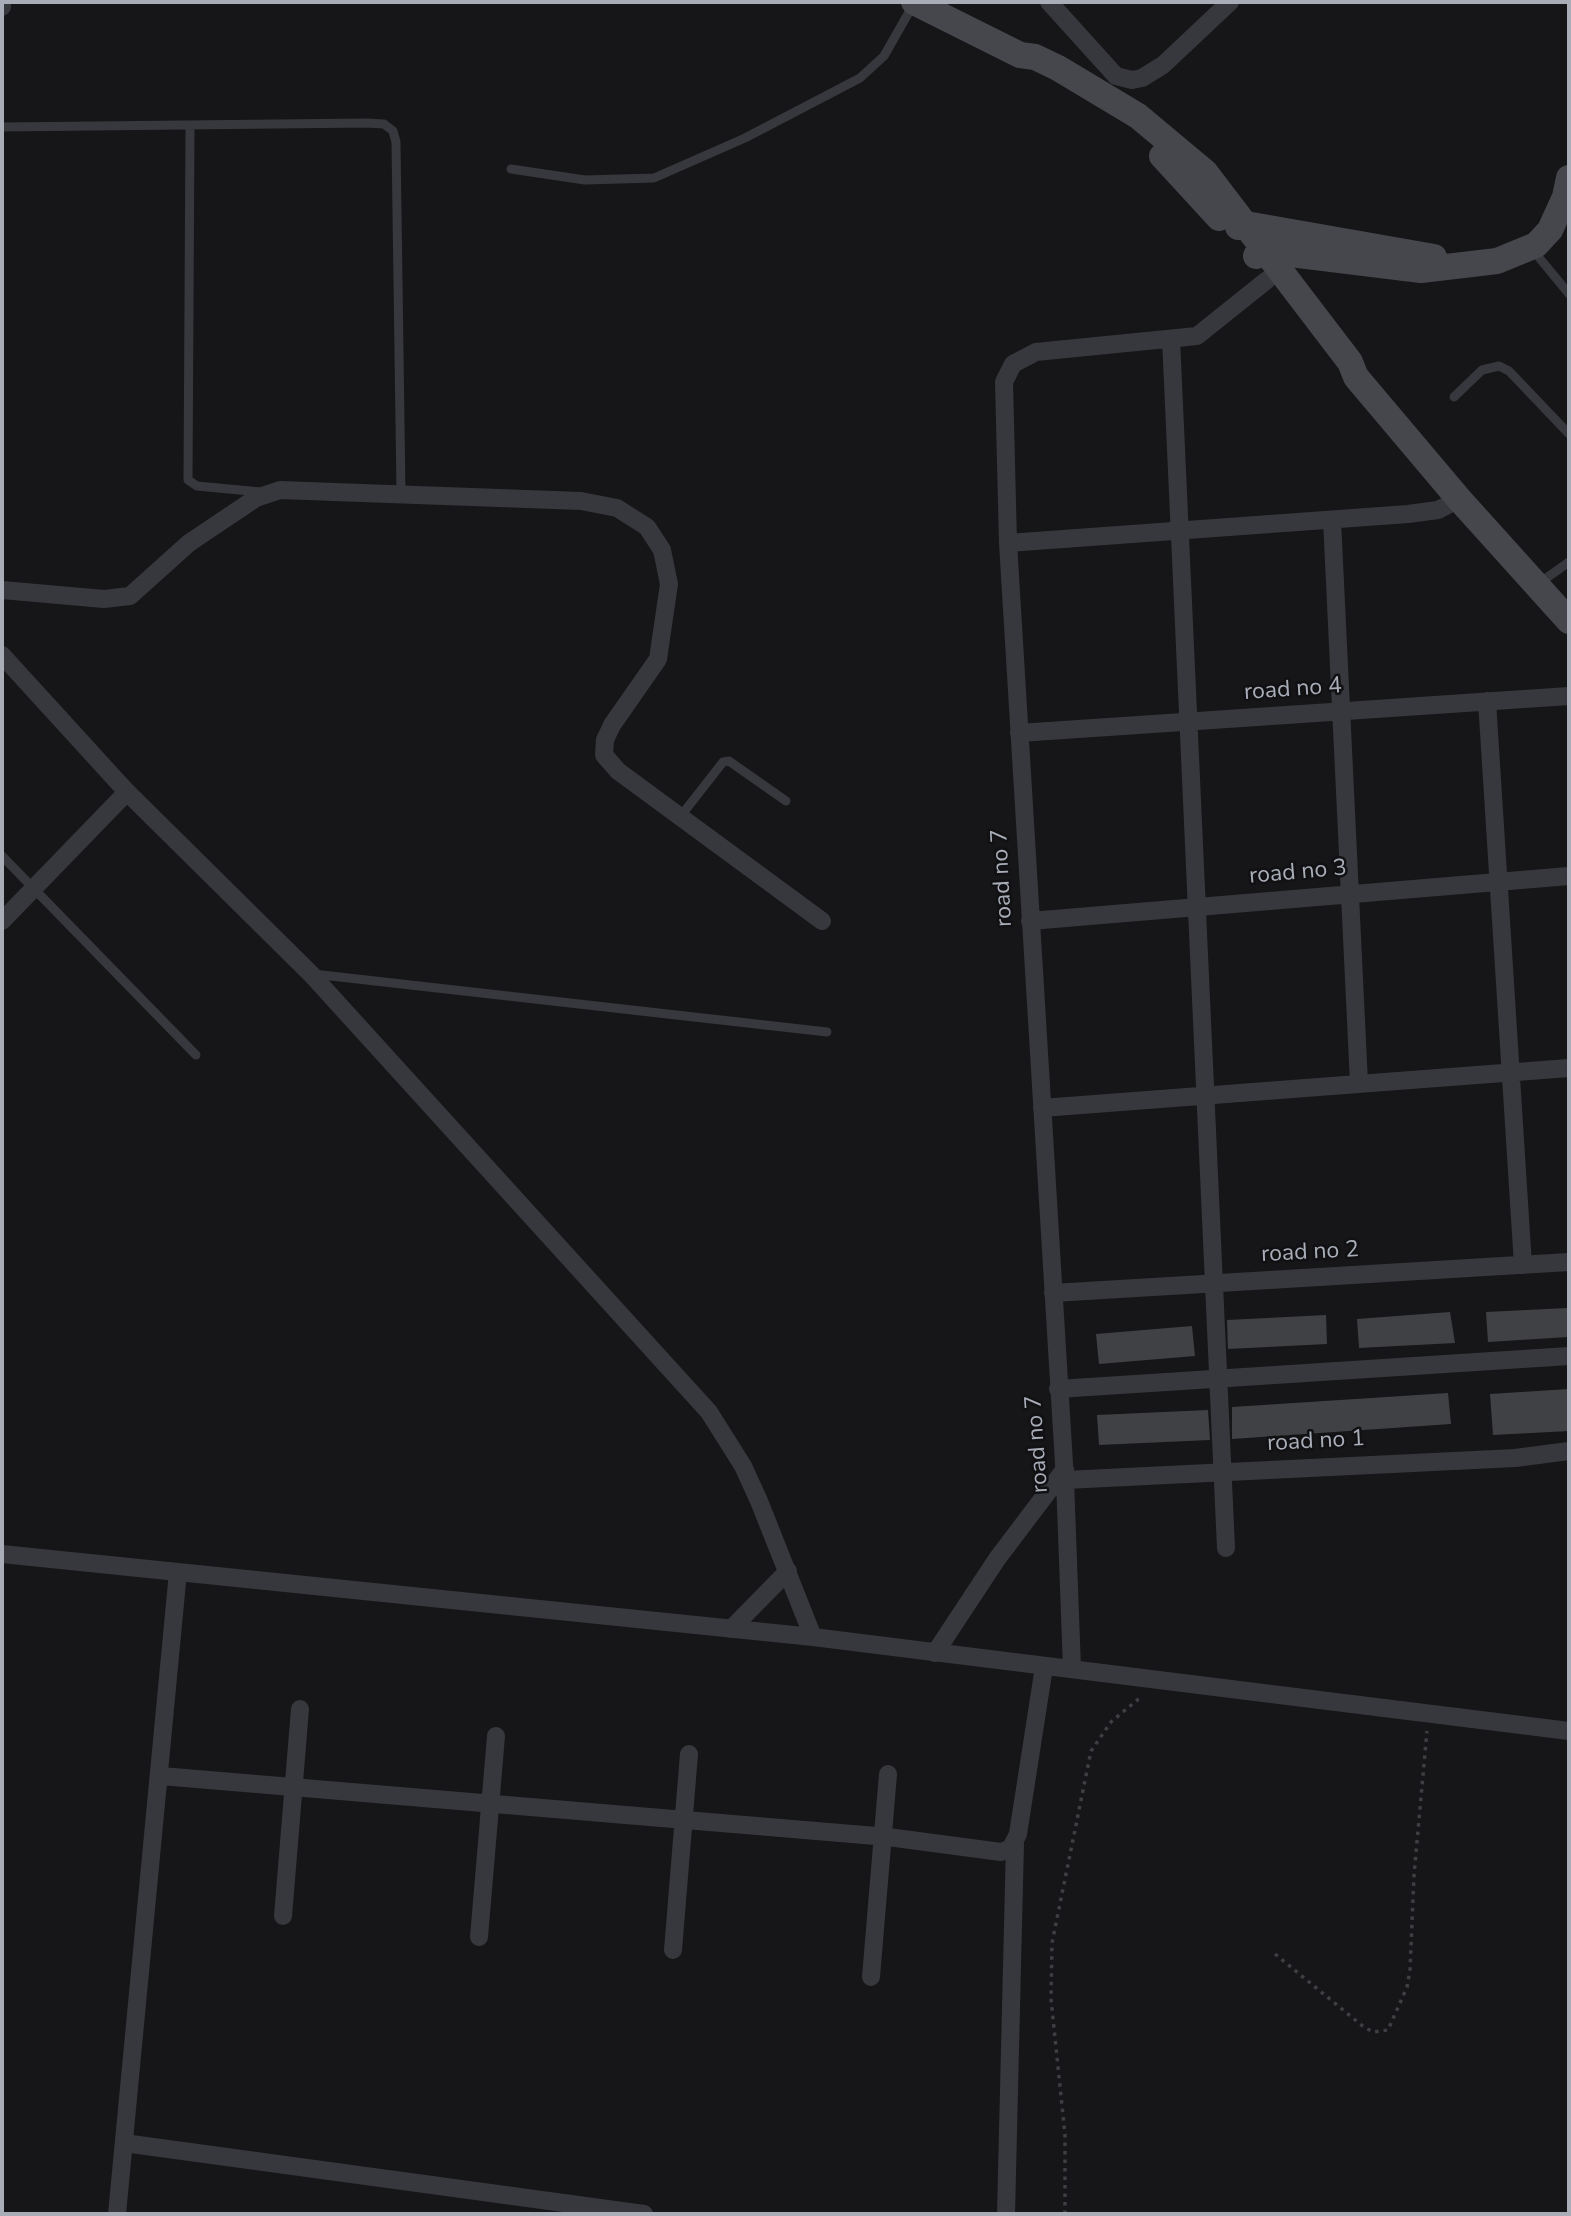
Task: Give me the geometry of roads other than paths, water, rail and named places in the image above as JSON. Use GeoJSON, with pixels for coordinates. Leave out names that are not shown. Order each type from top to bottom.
{"type":"FeatureCollection","features":[{"type":"Feature","properties":{"kind":"main road"},"geometry":{"type":"LineString","coordinates":[[914,2],[1020,55],[1026,67],[1097,108],[1160,154],[1238,227],[1261,263],[1350,362],[1356,377],[1459,499],[1569,621]]}},
{"type":"Feature","properties":{"kind":"main road"},"geometry":{"type":"LineString","coordinates":[[1261,263],[1422,270],[1497,261],[1531,247],[1550,230],[1565,197],[1569,177]]}},
{"type":"Feature","properties":{"kind":"main road"},"geometry":{"type":"LineString","coordinates":[[1238,227],[1422,253],[1457,265]]}},
{"type":"Feature","properties":{"kind":"street"},"geometry":{"type":"LineString","coordinates":[[2,2],[2,7]]}},
{"type":"Feature","properties":{"kind":"street"},"geometry":{"type":"LineString","coordinates":[[1049,2],[1116,76],[1142,78],[1163,65],[1230,2]]}},
{"type":"Feature","properties":{"kind":"street","name":"road no 7"},"geometry":{"type":"LineString","coordinates":[[1072,1668],[1065,1474],[1008,543],[1004,382],[1013,364],[1036,352],[1196,336],[1207,330],[1261,263]]}},
{"type":"Feature","properties":{"kind":"street"},"geometry":{"type":"LineString","coordinates":[[1171,339],[1226,1548]]}},
{"type":"Feature","properties":{"kind":"street"},"geometry":{"type":"LineString","coordinates":[[2,590],[104,598],[130,596],[189,543],[268,493],[280,490],[581,501],[617,508],[647,527],[662,550],[669,584],[666,621],[658,659],[612,725],[605,740],[604,755],[618,771],[822,921]]}},
{"type":"Feature","properties":{"kind":"street"},"geometry":{"type":"LineString","coordinates":[[1008,543],[1438,510],[1459,499]]}},
{"type":"Feature","properties":{"kind":"street"},"geometry":{"type":"LineString","coordinates":[[1332,520],[1359,1083]]}},
{"type":"Feature","properties":{"kind":"street"},"geometry":{"type":"LineString","coordinates":[[2,655],[127,792],[311,974],[709,1412],[743,1466],[813,1637]]}},
{"type":"Feature","properties":{"kind":"street","name":"road no 4"},"geometry":{"type":"LineString","coordinates":[[1020,733],[1569,696]]}},
{"type":"Feature","properties":{"kind":"street"},"geometry":{"type":"LineString","coordinates":[[1486,701],[1523,1265]]}},
{"type":"Feature","properties":{"kind":"street"},"geometry":{"type":"LineString","coordinates":[[2,920],[127,792]]}},
{"type":"Feature","properties":{"kind":"street","name":"road no 3"},"geometry":{"type":"LineString","coordinates":[[1030,921],[1569,876]]}},
{"type":"Feature","properties":{"kind":"street"},"geometry":{"type":"LineString","coordinates":[[1042,1108],[1569,1068]]}},
{"type":"Feature","properties":{"kind":"street","name":"road no 2"},"geometry":{"type":"LineString","coordinates":[[1053,1293],[1569,1262]]}},
{"type":"Feature","properties":{"kind":"street"},"geometry":{"type":"LineString","coordinates":[[1058,1390],[1569,1356]]}},
{"type":"Feature","properties":{"kind":"street","name":"road no 1"},"geometry":{"type":"LineString","coordinates":[[1065,1474],[1222,1471],[1515,1458],[1569,1451]]}},
{"type":"Feature","properties":{"kind":"street"},"geometry":{"type":"LineString","coordinates":[[935,1653],[997,1559],[1065,1474]]}},
{"type":"Feature","properties":{"kind":"street"},"geometry":{"type":"LineString","coordinates":[[2,1554],[813,1637],[1569,1731]]}},
{"type":"Feature","properties":{"kind":"street"},"geometry":{"type":"LineString","coordinates":[[731,1629],[788,1571]]}},
{"type":"Feature","properties":{"kind":"street"},"geometry":{"type":"LineString","coordinates":[[117,2214],[161,1776],[178,1572]]}},
{"type":"Feature","properties":{"kind":"street"},"geometry":{"type":"LineString","coordinates":[[1006,2214],[1015,1843],[1044,1667]]}},
{"type":"Feature","properties":{"kind":"street"},"geometry":{"type":"LineString","coordinates":[[283,1916],[300,1709]]}},
{"type":"Feature","properties":{"kind":"street"},"geometry":{"type":"LineString","coordinates":[[479,1937],[496,1736]]}},
{"type":"Feature","properties":{"kind":"street"},"geometry":{"type":"LineString","coordinates":[[673,1950],[689,1754]]}},
{"type":"Feature","properties":{"kind":"street"},"geometry":{"type":"LineString","coordinates":[[871,1977],[888,1774]]}},
{"type":"Feature","properties":{"kind":"street"},"geometry":{"type":"LineString","coordinates":[[161,1776],[883,1837],[1001,1852],[1015,1843]]}},
{"type":"Feature","properties":{"kind":"street"},"geometry":{"type":"LineString","coordinates":[[124,2143],[644,2214]]}},
{"type":"Feature","properties":{"kind":"lane"},"geometry":{"type":"LineString","coordinates":[[511,169],[585,180],[654,178],[745,138],[860,78],[884,56],[914,2]]}},
{"type":"Feature","properties":{"kind":"lane"},"geometry":{"type":"LineString","coordinates":[[2,127],[367,123],[384,124],[393,131],[396,155],[401,493]]}},
{"type":"Feature","properties":{"kind":"lane"},"geometry":{"type":"LineString","coordinates":[[190,127],[188,480],[197,486],[268,493]]}},
{"type":"Feature","properties":{"kind":"lane"},"geometry":{"type":"LineString","coordinates":[[1531,247],[1569,294]]}},
{"type":"Feature","properties":{"kind":"lane"},"geometry":{"type":"LineString","coordinates":[[1454,397],[1482,370],[1499,366],[1509,371],[1569,434]]}},
{"type":"Feature","properties":{"kind":"lane"},"geometry":{"type":"LineString","coordinates":[[1537,585],[1569,562]]}},
{"type":"Feature","properties":{"kind":"lane"},"geometry":{"type":"LineString","coordinates":[[680,817],[723,762],[729,761],[786,801]]}},
{"type":"Feature","properties":{"kind":"lane"},"geometry":{"type":"LineString","coordinates":[[2,856],[196,1055]]}},
{"type":"Feature","properties":{"kind":"lane"},"geometry":{"type":"LineString","coordinates":[[311,974],[827,1032]]}}]}
